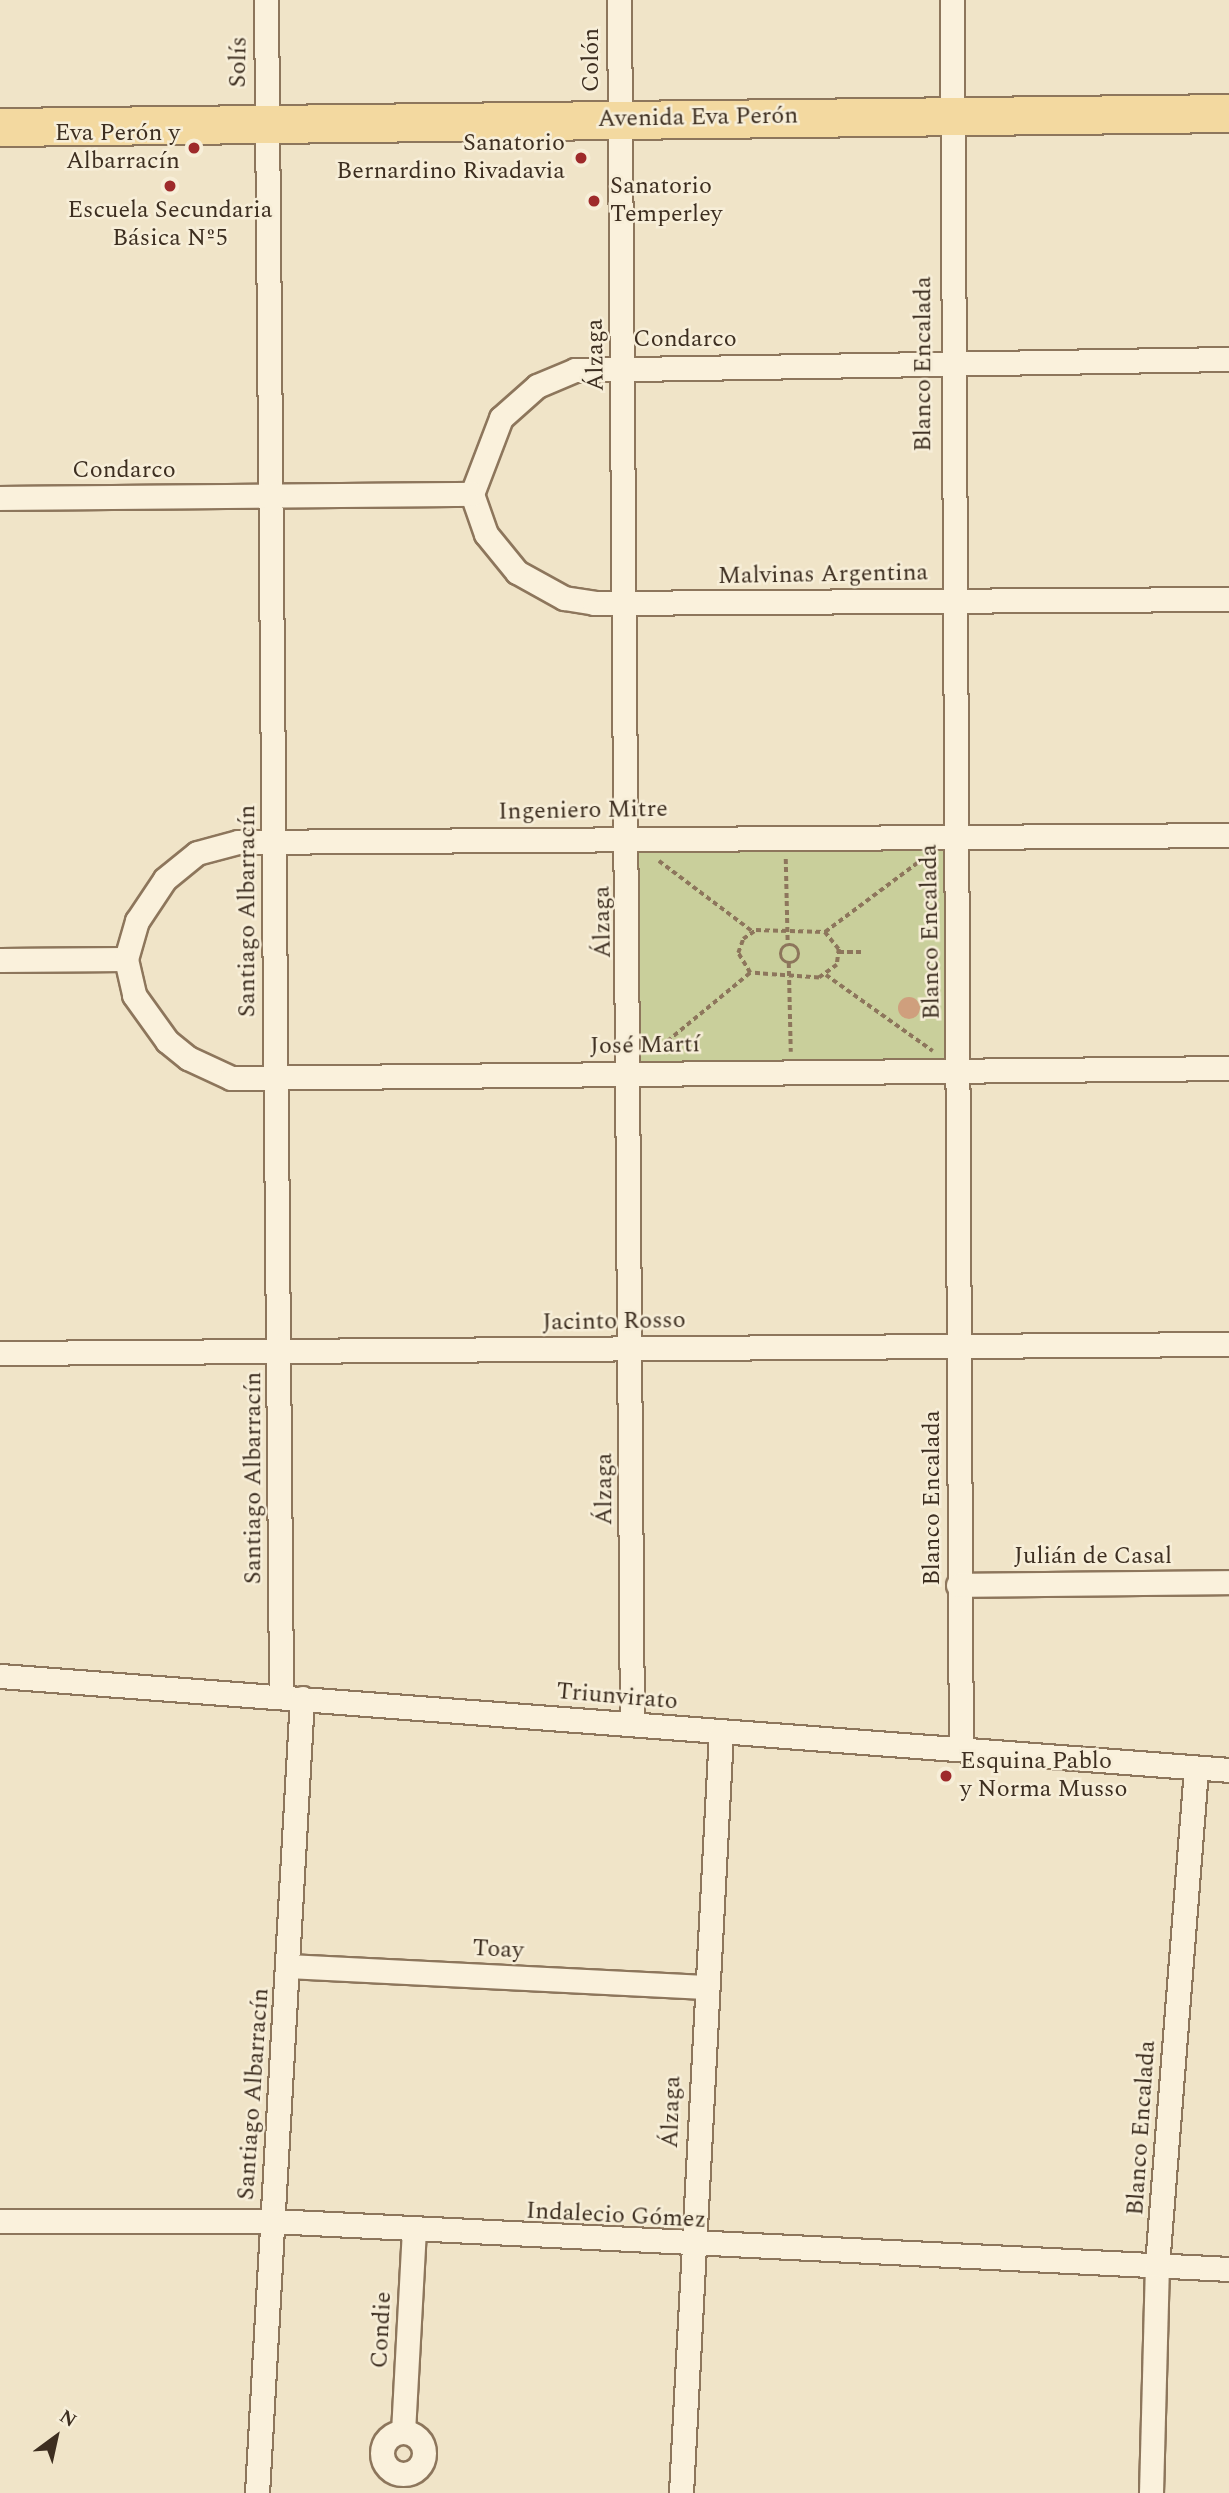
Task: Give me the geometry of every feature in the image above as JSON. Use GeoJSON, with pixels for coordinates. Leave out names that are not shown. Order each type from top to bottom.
{"type":"FeatureCollection","features":[{"type":"Feature","properties":{"kind":"main road","name":"Avenida Eva Perón"},"geometry":{"type":"LineString","coordinates":[[0,127],[952,114],[1229,113]]}},
{"type":"Feature","properties":{"kind":"street","name":"Solís"},"geometry":{"type":"LineString","coordinates":[[264,124],[266,0]]}},
{"type":"Feature","properties":{"kind":"street","name":"Colón"},"geometry":{"type":"LineString","coordinates":[[619,0],[619,119]]}},
{"type":"Feature","properties":{"kind":"street","name":"Blanco Encalada"},"geometry":{"type":"LineString","coordinates":[[952,0],[949,364],[959,1069],[958,1584],[961,1748]]}},
{"type":"Feature","properties":{"kind":"street","name":"Álzaga"},"geometry":{"type":"LineString","coordinates":[[619,119],[631,1072],[632,1724]]}},
{"type":"Feature","properties":{"kind":"street","name":"Santiago Albarracín"},"geometry":{"type":"LineString","coordinates":[[257,2493],[289,1966],[292,1698],[274,1081],[276,840],[264,124]]}},
{"type":"Feature","properties":{"kind":"street","name":"Condarco"},"geometry":{"type":"LineString","coordinates":[[0,498],[472,494],[489,441],[516,401],[575,370],[622,367],[1229,359]]}},
{"type":"Feature","properties":{"kind":"street","name":"Malvinas Argentina"},"geometry":{"type":"LineString","coordinates":[[472,494],[486,534],[517,572],[564,598],[626,604],[951,599],[1229,599]]}},
{"type":"Feature","properties":{"kind":"street","name":"Ingeniero Mitre"},"geometry":{"type":"LineString","coordinates":[[126,959],[149,899],[178,866],[213,847],[276,840],[956,834],[1229,835]]}},
{"type":"Feature","properties":{"kind":"street","name":"José Martí"},"geometry":{"type":"LineString","coordinates":[[126,959],[134,995],[188,1058],[231,1078],[274,1081],[631,1072],[1229,1068]]}},
{"type":"Feature","properties":{"kind":"street"},"geometry":{"type":"LineString","coordinates":[[0,960],[126,959]]}},
{"type":"Feature","properties":{"kind":"street","name":"Jacinto Rosso"},"geometry":{"type":"LineString","coordinates":[[0,1353],[1229,1344]]}},
{"type":"Feature","properties":{"kind":"street","name":"Julián de Casal"},"geometry":{"type":"LineString","coordinates":[[958,1584],[1229,1582]]}},
{"type":"Feature","properties":{"kind":"street","name":"Triunvirato"},"geometry":{"type":"LineString","coordinates":[[0,1676],[1229,1770]]}},
{"type":"Feature","properties":{"kind":"street","name":"Álzaga"},"geometry":{"type":"LineString","coordinates":[[681,2493],[703,1987],[721,1733]]}},
{"type":"Feature","properties":{"kind":"street","name":"Blanco Encalada"},"geometry":{"type":"LineString","coordinates":[[1151,2493],[1157,2265],[1196,1768]]}},
{"type":"Feature","properties":{"kind":"street","name":"Toay"},"geometry":{"type":"LineString","coordinates":[[289,1966],[703,1987]]}},
{"type":"Feature","properties":{"kind":"street","name":"Indalecio Gómez"},"geometry":{"type":"LineString","coordinates":[[0,2221],[272,2221],[692,2246],[1229,2269]]}},
{"type":"Feature","properties":{"kind":"street","name":"Condie"},"geometry":{"type":"LineString","coordinates":[[403,2432],[414,2231]]}},
{"type":"Feature","properties":{"kind":"path"},"geometry":{"type":"LineString","coordinates":[[628,837],[752,931],[825,932],[956,834]]}},
{"type":"Feature","properties":{"kind":"path"},"geometry":{"type":"LineString","coordinates":[[786,835],[788,945],[780,954],[789,963],[792,1070]]}},
{"type":"Feature","properties":{"kind":"path"},"geometry":{"type":"LineString","coordinates":[[750,973],[738,953],[752,931]]}},
{"type":"Feature","properties":{"kind":"path"},"geometry":{"type":"LineString","coordinates":[[825,932],[839,952]]}},
{"type":"Feature","properties":{"kind":"path"},"geometry":{"type":"LineString","coordinates":[[788,945],[799,955],[789,963]]}},
{"type":"Feature","properties":{"kind":"path"},"geometry":{"type":"LineString","coordinates":[[839,952],[861,952]]}},
{"type":"Feature","properties":{"kind":"path"},"geometry":{"type":"LineString","coordinates":[[826,975],[839,952]]}},
{"type":"Feature","properties":{"kind":"path"},"geometry":{"type":"LineString","coordinates":[[631,1072],[750,973],[789,977],[826,975],[959,1069]]}},
{"type":"Feature","properties":{"kind":"green space"},"geometry":{"type":"Polygon","coordinates":[[[956,834],[960,1069],[632,1075],[628,840],[956,834]]]}},
{"type":"Feature","properties":{"kind":"building"},"geometry":{"type":"Polygon","coordinates":[[[909,997],[917,1000],[920,1008],[917,1016],[909,1019],[901,1016],[898,1008],[901,1000],[909,997]]]}},
{"type":"Feature","properties":{"kind":"place","name":"Eva Perón y Albarracín"},"geometry":{"type":"Point","coordinates":[194,148]}},
{"type":"Feature","properties":{"kind":"place","name":"Sanatorio Bernardino Rivadavia"},"geometry":{"type":"Point","coordinates":[581,158]}},
{"type":"Feature","properties":{"kind":"place","name":"Escuela Secundaria Básica Nº5"},"geometry":{"type":"Point","coordinates":[170,186]}},
{"type":"Feature","properties":{"kind":"place","name":"Sanatorio Temperley"},"geometry":{"type":"Point","coordinates":[594,201]}},
{"type":"Feature","properties":{"kind":"place","name":"Esquina Pablo y Norma Musso"},"geometry":{"type":"Point","coordinates":[946,1776]}}]}
